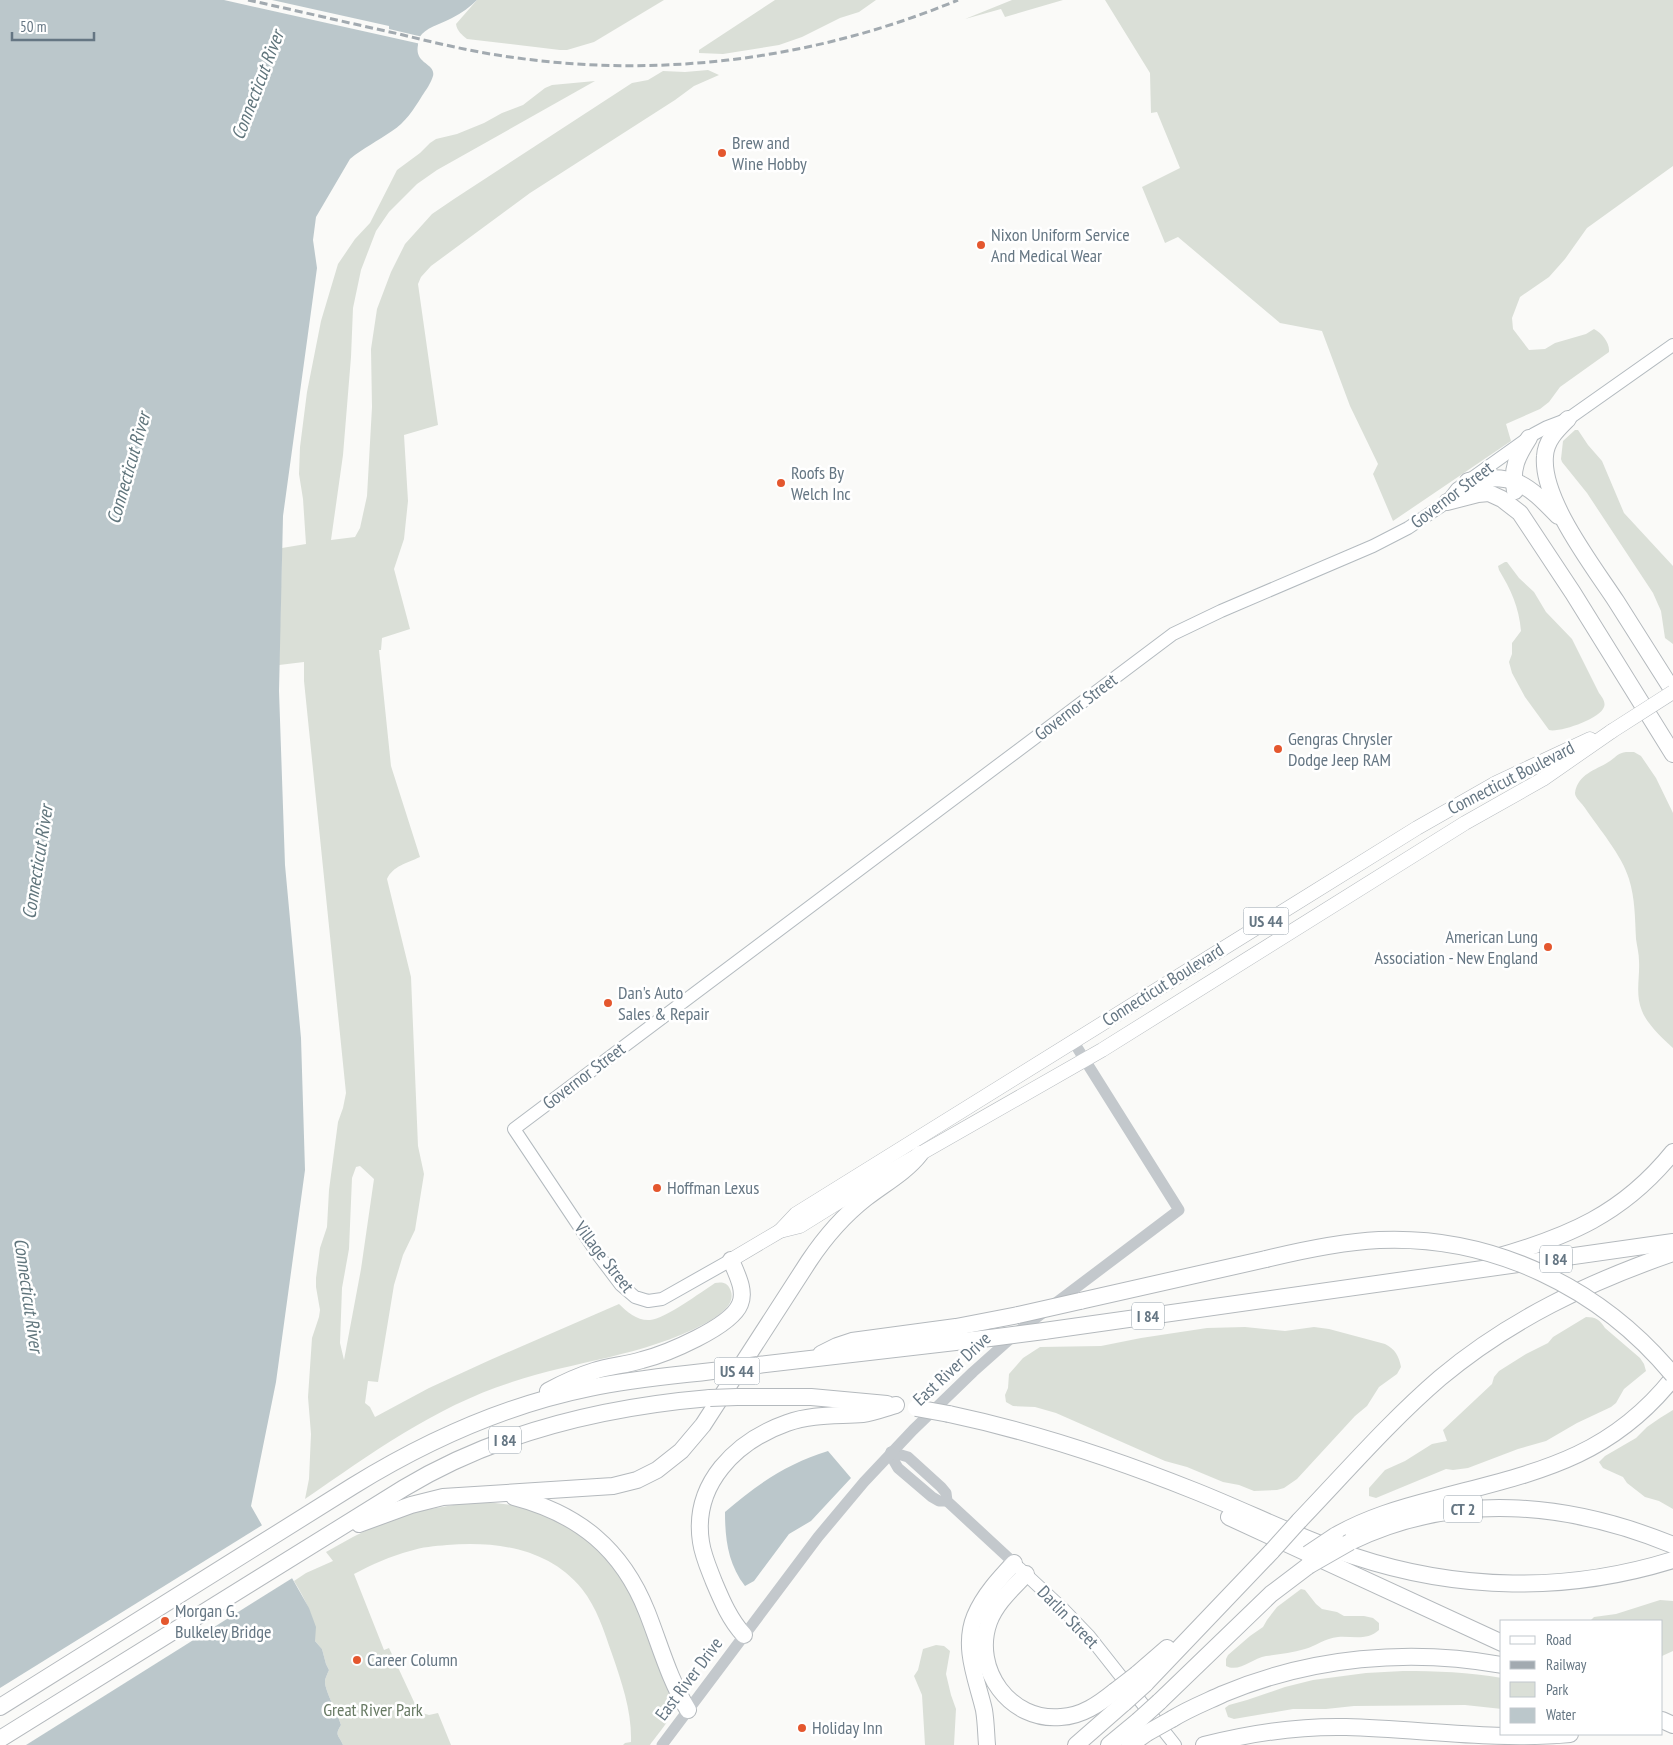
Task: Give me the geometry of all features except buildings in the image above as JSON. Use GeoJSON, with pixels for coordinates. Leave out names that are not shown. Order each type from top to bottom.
{"type":"FeatureCollection","features":[{"type":"Feature","properties":{"kind":"highway"},"geometry":{"type":"LineString","coordinates":[[1568,419],[1548,442],[1544,464],[1548,482],[1566,526],[1673,692]]}},
{"type":"Feature","properties":{"kind":"highway"},"geometry":{"type":"LineString","coordinates":[[1520,513],[1514,480],[1515,462],[1529,438]]}},
{"type":"Feature","properties":{"kind":"highway"},"geometry":{"type":"LineString","coordinates":[[1468,481],[1490,478],[1514,480],[1532,491],[1566,526]]}},
{"type":"Feature","properties":{"kind":"highway"},"geometry":{"type":"LineString","coordinates":[[1447,502],[1489,493],[1502,499],[1520,513],[1573,593],[1673,754]]}},
{"type":"Feature","properties":{"kind":"highway"},"geometry":{"type":"LineString","coordinates":[[1439,1275],[1540,1244],[1588,1224],[1628,1198],[1655,1173],[1673,1152]]}},
{"type":"Feature","properties":{"kind":"highway","name":"US 44"},"geometry":{"type":"LineString","coordinates":[[320,1540],[426,1500],[462,1495],[613,1486],[647,1476],[673,1459],[702,1425],[823,1241],[850,1212],[904,1170],[920,1154]]}},
{"type":"Feature","properties":{"kind":"highway"},"geometry":{"type":"LineString","coordinates":[[813,1359],[849,1342],[963,1326],[1018,1315],[1343,1243],[1390,1240],[1435,1242],[1491,1254],[1547,1275],[1585,1296],[1634,1334],[1673,1376],[1652,1401],[1628,1423],[1600,1443],[1576,1456],[1544,1469],[1393,1511],[1363,1522],[1342,1539],[1303,1564],[1258,1600],[1216,1647],[1159,1702],[1130,1745]]}},
{"type":"Feature","properties":{"kind":"highway","name":"I 84"},"geometry":{"type":"LineString","coordinates":[[0,1707],[305,1516],[420,1448],[469,1426],[565,1393],[604,1385],[1044,1331],[1673,1242]]}},
{"type":"Feature","properties":{"kind":"highway"},"geometry":{"type":"LineString","coordinates":[[1076,1745],[1119,1697],[1141,1679],[1166,1648],[1227,1599],[1420,1396],[1446,1373],[1518,1322],[1561,1299],[1622,1272],[1673,1254]]}},
{"type":"Feature","properties":{"kind":"highway","name":"US 44"},"geometry":{"type":"LineString","coordinates":[[523,1406],[571,1380],[595,1371],[662,1354],[693,1340],[719,1325],[737,1309],[741,1298],[739,1280],[731,1260]]}},
{"type":"Feature","properties":{"kind":"highway","name":"I 84"},"geometry":{"type":"LineString","coordinates":[[0,1739],[427,1474],[508,1439],[557,1423],[648,1405],[710,1398],[811,1397],[896,1405],[949,1414],[1039,1437],[1123,1464],[1195,1491],[1345,1553],[1415,1573],[1463,1581],[1510,1584],[1565,1582],[1612,1576],[1673,1560]]}},
{"type":"Feature","properties":{"kind":"highway"},"geometry":{"type":"LineString","coordinates":[[744,1635],[723,1604],[702,1547],[700,1523],[702,1508],[716,1474],[729,1458],[745,1444],[783,1424],[808,1417],[834,1414],[864,1414],[896,1405]]}},
{"type":"Feature","properties":{"kind":"highway"},"geometry":{"type":"LineString","coordinates":[[1123,1464],[1151,1483],[1500,1641]]}},
{"type":"Feature","properties":{"kind":"highway"},"geometry":{"type":"LineString","coordinates":[[502,1494],[540,1505],[567,1517],[598,1540],[618,1560],[629,1574],[639,1594],[669,1673],[688,1710]]}},
{"type":"Feature","properties":{"kind":"highway","name":"CT 2"},"geometry":{"type":"LineString","coordinates":[[1342,1539],[1442,1512],[1471,1508],[1522,1508],[1581,1516],[1635,1531],[1673,1545]]}},
{"type":"Feature","properties":{"kind":"highway"},"geometry":{"type":"LineString","coordinates":[[1612,1576],[1673,1550]]}},
{"type":"Feature","properties":{"kind":"highway"},"geometry":{"type":"LineString","coordinates":[[1020,1568],[989,1622],[986,1632],[987,1662],[992,1677],[1000,1690],[1010,1701],[1023,1710],[1036,1715],[1055,1718],[1071,1716],[1119,1697]]}},
{"type":"Feature","properties":{"kind":"highway"},"geometry":{"type":"LineString","coordinates":[[987,1745],[984,1712],[970,1655],[972,1628],[975,1616],[985,1598],[1020,1568]]}},
{"type":"Feature","properties":{"kind":"highway"},"geometry":{"type":"LineString","coordinates":[[1109,1745],[1142,1727],[1172,1719],[1207,1701],[1255,1682],[1289,1672],[1334,1663],[1413,1657],[1459,1659],[1500,1665]]}},
{"type":"Feature","properties":{"kind":"highway"},"geometry":{"type":"LineString","coordinates":[[1208,1744],[1270,1731],[1322,1727],[1372,1728],[1498,1736],[1553,1735]]}},
{"type":"Feature","properties":{"kind":"main road","name":"Governor Street"},"geometry":{"type":"LineString","coordinates":[[514,1129],[1173,634],[1221,611],[1387,539],[1413,525],[1447,502],[1457,489],[1529,438],[1547,427],[1568,419],[1673,345]]}},
{"type":"Feature","properties":{"kind":"main road","name":"Connecticut Boulevard"},"geometry":{"type":"LineString","coordinates":[[780,1231],[800,1226],[920,1154],[1085,1060],[1465,823],[1543,778],[1673,692]]}},
{"type":"Feature","properties":{"kind":"main road","name":"Connecticut Boulevard"},"geometry":{"type":"LineString","coordinates":[[731,1260],[780,1231],[796,1214],[1448,810],[1519,772],[1612,731]]}},
{"type":"Feature","properties":{"kind":"main road","name":"Village Street"},"geometry":{"type":"LineString","coordinates":[[514,1129],[599,1256],[621,1285],[635,1297],[648,1301],[662,1299],[731,1260]]}},
{"type":"Feature","properties":{"kind":"main road","name":"Darlin Street"},"geometry":{"type":"LineString","coordinates":[[1020,1568],[1089,1636],[1175,1745]]}},
{"type":"Feature","properties":{"kind":"street","name":"East River Drive"},"geometry":{"type":"LineString","coordinates":[[662,1745],[832,1519],[891,1452],[941,1402],[1014,1336],[1178,1210],[1073,1041]]}},
{"type":"Feature","properties":{"kind":"street","name":"Darlin Street"},"geometry":{"type":"LineString","coordinates":[[891,1452],[898,1468],[932,1497],[939,1501],[947,1501],[1020,1568]]}},
{"type":"Feature","properties":{"kind":"green space"},"geometry":{"type":"Polygon","coordinates":[[[477,0],[664,0],[594,42],[567,50],[560,50],[467,39],[459,31],[456,24],[477,0]]]}},
{"type":"Feature","properties":{"kind":"green space"},"geometry":{"type":"Polygon","coordinates":[[[775,0],[876,0],[859,12],[840,18],[802,37],[779,45],[723,54],[699,53],[699,50],[775,0]]]}},
{"type":"Feature","properties":{"kind":"green space"},"geometry":{"type":"Polygon","coordinates":[[[1012,0],[1063,0],[1005,17],[1001,9],[965,19],[1012,0]]]}},
{"type":"Feature","properties":{"kind":"green space"},"geometry":{"type":"Polygon","coordinates":[[[1105,0],[1673,0],[1673,166],[1587,228],[1565,259],[1549,277],[1520,297],[1512,318],[1513,329],[1529,350],[1545,349],[1555,343],[1586,334],[1594,329],[1605,339],[1609,352],[1560,387],[1549,402],[1540,409],[1506,424],[1511,441],[1393,521],[1373,474],[1378,464],[1350,406],[1322,331],[1280,323],[1178,237],[1165,243],[1142,187],[1180,168],[1157,112],[1151,113],[1150,73],[1105,0]]]}},
{"type":"Feature","properties":{"kind":"green space"},"geometry":{"type":"Polygon","coordinates":[[[708,70],[719,75],[694,86],[530,193],[431,266],[421,277],[418,284],[438,425],[404,435],[408,501],[404,539],[394,569],[410,629],[382,638],[381,650],[379,650],[391,766],[420,857],[397,868],[387,879],[411,977],[418,1146],[424,1174],[415,1230],[403,1255],[394,1285],[378,1382],[368,1381],[365,1403],[370,1407],[375,1417],[429,1388],[619,1304],[629,1313],[650,1320],[665,1315],[715,1283],[726,1284],[729,1287],[732,1295],[731,1300],[728,1306],[714,1318],[681,1335],[658,1344],[512,1382],[457,1404],[404,1433],[305,1499],[309,1479],[311,1434],[308,1397],[312,1338],[320,1310],[316,1278],[320,1248],[327,1227],[329,1190],[338,1122],[346,1093],[304,681],[304,662],[279,665],[282,548],[306,544],[299,474],[300,447],[307,392],[321,321],[338,264],[355,239],[370,223],[397,170],[436,139],[457,134],[523,105],[545,88],[552,85],[595,81],[437,170],[417,184],[389,212],[376,231],[361,270],[353,308],[343,455],[331,540],[355,537],[360,528],[367,496],[372,407],[371,349],[377,309],[391,272],[405,244],[432,214],[632,83],[648,80],[663,71],[708,70]],[[360,1166],[356,1167],[352,1178],[349,1249],[342,1288],[340,1343],[344,1360],[361,1269],[374,1179],[360,1166]]]}},
{"type":"Feature","properties":{"kind":"green space"},"geometry":{"type":"Polygon","coordinates":[[[1575,430],[1578,430],[1602,461],[1624,513],[1673,566],[1673,644],[1665,638],[1661,611],[1653,593],[1587,493],[1562,462],[1563,441],[1575,430]]]}},
{"type":"Feature","properties":{"kind":"green space"},"geometry":{"type":"Polygon","coordinates":[[[1505,562],[1534,592],[1546,612],[1572,639],[1604,703],[1601,712],[1595,716],[1579,724],[1549,730],[1525,697],[1512,673],[1509,662],[1512,654],[1512,643],[1521,631],[1514,599],[1498,566],[1505,562]]]}},
{"type":"Feature","properties":{"kind":"green space"},"geometry":{"type":"Polygon","coordinates":[[[1634,752],[1641,756],[1656,778],[1673,813],[1673,1048],[1651,1026],[1644,1016],[1640,1005],[1638,992],[1639,958],[1634,908],[1631,886],[1626,870],[1616,852],[1575,795],[1577,786],[1584,776],[1619,754],[1634,752]]]}},
{"type":"Feature","properties":{"kind":"green space"},"geometry":{"type":"Polygon","coordinates":[[[1586,1317],[1595,1318],[1599,1321],[1640,1358],[1644,1364],[1646,1371],[1624,1389],[1616,1403],[1546,1441],[1518,1449],[1468,1468],[1446,1469],[1376,1498],[1369,1496],[1369,1488],[1385,1470],[1405,1461],[1432,1444],[1447,1441],[1443,1430],[1492,1384],[1494,1377],[1499,1371],[1548,1343],[1553,1337],[1586,1317]]]}},
{"type":"Feature","properties":{"kind":"green space"},"geometry":{"type":"Polygon","coordinates":[[[1245,1327],[1285,1331],[1314,1327],[1329,1329],[1385,1344],[1398,1356],[1401,1367],[1397,1374],[1379,1387],[1367,1406],[1355,1416],[1297,1479],[1284,1488],[1254,1491],[1239,1485],[1223,1482],[1187,1467],[1165,1461],[1056,1413],[1035,1407],[1013,1406],[1006,1402],[1005,1395],[1008,1388],[1009,1374],[1023,1358],[1040,1347],[1101,1346],[1207,1328],[1245,1327]]]}},
{"type":"Feature","properties":{"kind":"green space"},"geometry":{"type":"Polygon","coordinates":[[[1673,1410],[1673,1509],[1659,1501],[1645,1497],[1627,1483],[1623,1477],[1603,1468],[1599,1462],[1605,1456],[1636,1438],[1647,1427],[1673,1410]]]}},
{"type":"Feature","properties":{"kind":"green space","name":"Great River Park"},"geometry":{"type":"Polygon","coordinates":[[[465,1503],[495,1503],[520,1506],[553,1517],[579,1531],[609,1558],[641,1611],[673,1702],[669,1719],[650,1745],[623,1745],[631,1742],[626,1698],[600,1620],[582,1589],[569,1575],[554,1564],[538,1556],[503,1546],[466,1544],[433,1546],[415,1550],[388,1558],[354,1574],[384,1650],[389,1648],[415,1704],[422,1713],[429,1715],[438,1713],[451,1745],[343,1745],[338,1735],[341,1725],[326,1686],[325,1680],[329,1670],[322,1649],[315,1641],[315,1632],[309,1610],[294,1581],[306,1573],[333,1561],[326,1552],[369,1529],[413,1513],[465,1503]]]}},
{"type":"Feature","properties":{"kind":"green space"},"geometry":{"type":"Polygon","coordinates":[[[1301,1589],[1305,1590],[1322,1609],[1337,1612],[1344,1616],[1373,1618],[1379,1623],[1379,1630],[1370,1636],[1338,1637],[1325,1640],[1309,1648],[1261,1657],[1236,1668],[1226,1666],[1228,1655],[1263,1627],[1277,1607],[1301,1589]]]}},
{"type":"Feature","properties":{"kind":"green space"},"geometry":{"type":"Polygon","coordinates":[[[1660,1600],[1673,1601],[1673,1651],[1663,1656],[1663,1620],[1591,1620],[1594,1617],[1616,1614],[1660,1600]]]}},
{"type":"Feature","properties":{"kind":"green space"},"geometry":{"type":"Polygon","coordinates":[[[936,1645],[944,1646],[950,1651],[946,1674],[956,1709],[954,1745],[925,1745],[922,1695],[914,1676],[918,1670],[923,1649],[936,1645]]]}},
{"type":"Feature","properties":{"kind":"green space"},"geometry":{"type":"Polygon","coordinates":[[[1403,1671],[1452,1672],[1500,1678],[1500,1709],[1465,1705],[1354,1706],[1326,1709],[1293,1709],[1234,1719],[1228,1717],[1225,1708],[1229,1705],[1285,1687],[1313,1680],[1366,1673],[1403,1671]]]}},
{"type":"Feature","properties":{"kind":"water","name":"Connecticut River"},"geometry":{"type":"Polygon","coordinates":[[[0,0],[477,0],[459,14],[425,31],[421,35],[418,44],[419,56],[433,72],[428,86],[401,124],[350,159],[316,217],[313,240],[317,268],[283,516],[279,691],[285,865],[301,1038],[305,1170],[276,1382],[251,1506],[309,1608],[316,1627],[315,1641],[322,1649],[329,1670],[325,1680],[326,1686],[341,1725],[338,1735],[343,1745],[0,1745],[0,0]]]}},
{"type":"Feature","properties":{"kind":"water"},"geometry":{"type":"Polygon","coordinates":[[[828,1451],[851,1478],[811,1521],[789,1534],[754,1581],[745,1586],[731,1560],[725,1512],[786,1468],[828,1451]]]}},
{"type":"Feature","properties":{"kind":"pier"},"geometry":{"type":"Polygon","coordinates":[[[224,0],[272,0],[389,26],[389,29],[423,37],[421,44],[224,0]]]}},
{"type":"Feature","properties":{"kind":"pier","name":"Morgan G. Bulkeley Bridge"},"geometry":{"type":"Polygon","coordinates":[[[264,1524],[294,1577],[26,1745],[0,1745],[0,1688],[264,1524]]]}},
{"type":"Feature","properties":{"kind":"railway"},"geometry":{"type":"LineString","coordinates":[[248,0],[482,53],[567,63],[624,66],[738,59],[794,50],[849,37],[904,20],[958,0]]}},
{"type":"Feature","properties":{"kind":"place","name":"Brew and Wine Hobby"},"geometry":{"type":"Point","coordinates":[722,153]}},
{"type":"Feature","properties":{"kind":"place","name":"Nixon Uniform Service And Medical Wear"},"geometry":{"type":"Point","coordinates":[981,245]}},
{"type":"Feature","properties":{"kind":"place","name":"Roofs By Welch Inc"},"geometry":{"type":"Point","coordinates":[781,483]}},
{"type":"Feature","properties":{"kind":"place","name":"Gengras Chrysler Dodge Jeep RAM"},"geometry":{"type":"Point","coordinates":[1278,749]}},
{"type":"Feature","properties":{"kind":"place","name":"American Lung Association - New England"},"geometry":{"type":"Point","coordinates":[1548,947]}},
{"type":"Feature","properties":{"kind":"place","name":"Dan's Auto Sales & Repair"},"geometry":{"type":"Point","coordinates":[608,1003]}},
{"type":"Feature","properties":{"kind":"place","name":"Hoffman Lexus"},"geometry":{"type":"Point","coordinates":[657,1188]}},
{"type":"Feature","properties":{"kind":"place","name":"Morgan G. Bulkeley Bridge"},"geometry":{"type":"Point","coordinates":[165,1621]}},
{"type":"Feature","properties":{"kind":"place","name":"Career Column"},"geometry":{"type":"Point","coordinates":[357,1660]}},
{"type":"Feature","properties":{"kind":"place","name":"Holiday Inn"},"geometry":{"type":"Point","coordinates":[802,1728]}}]}
